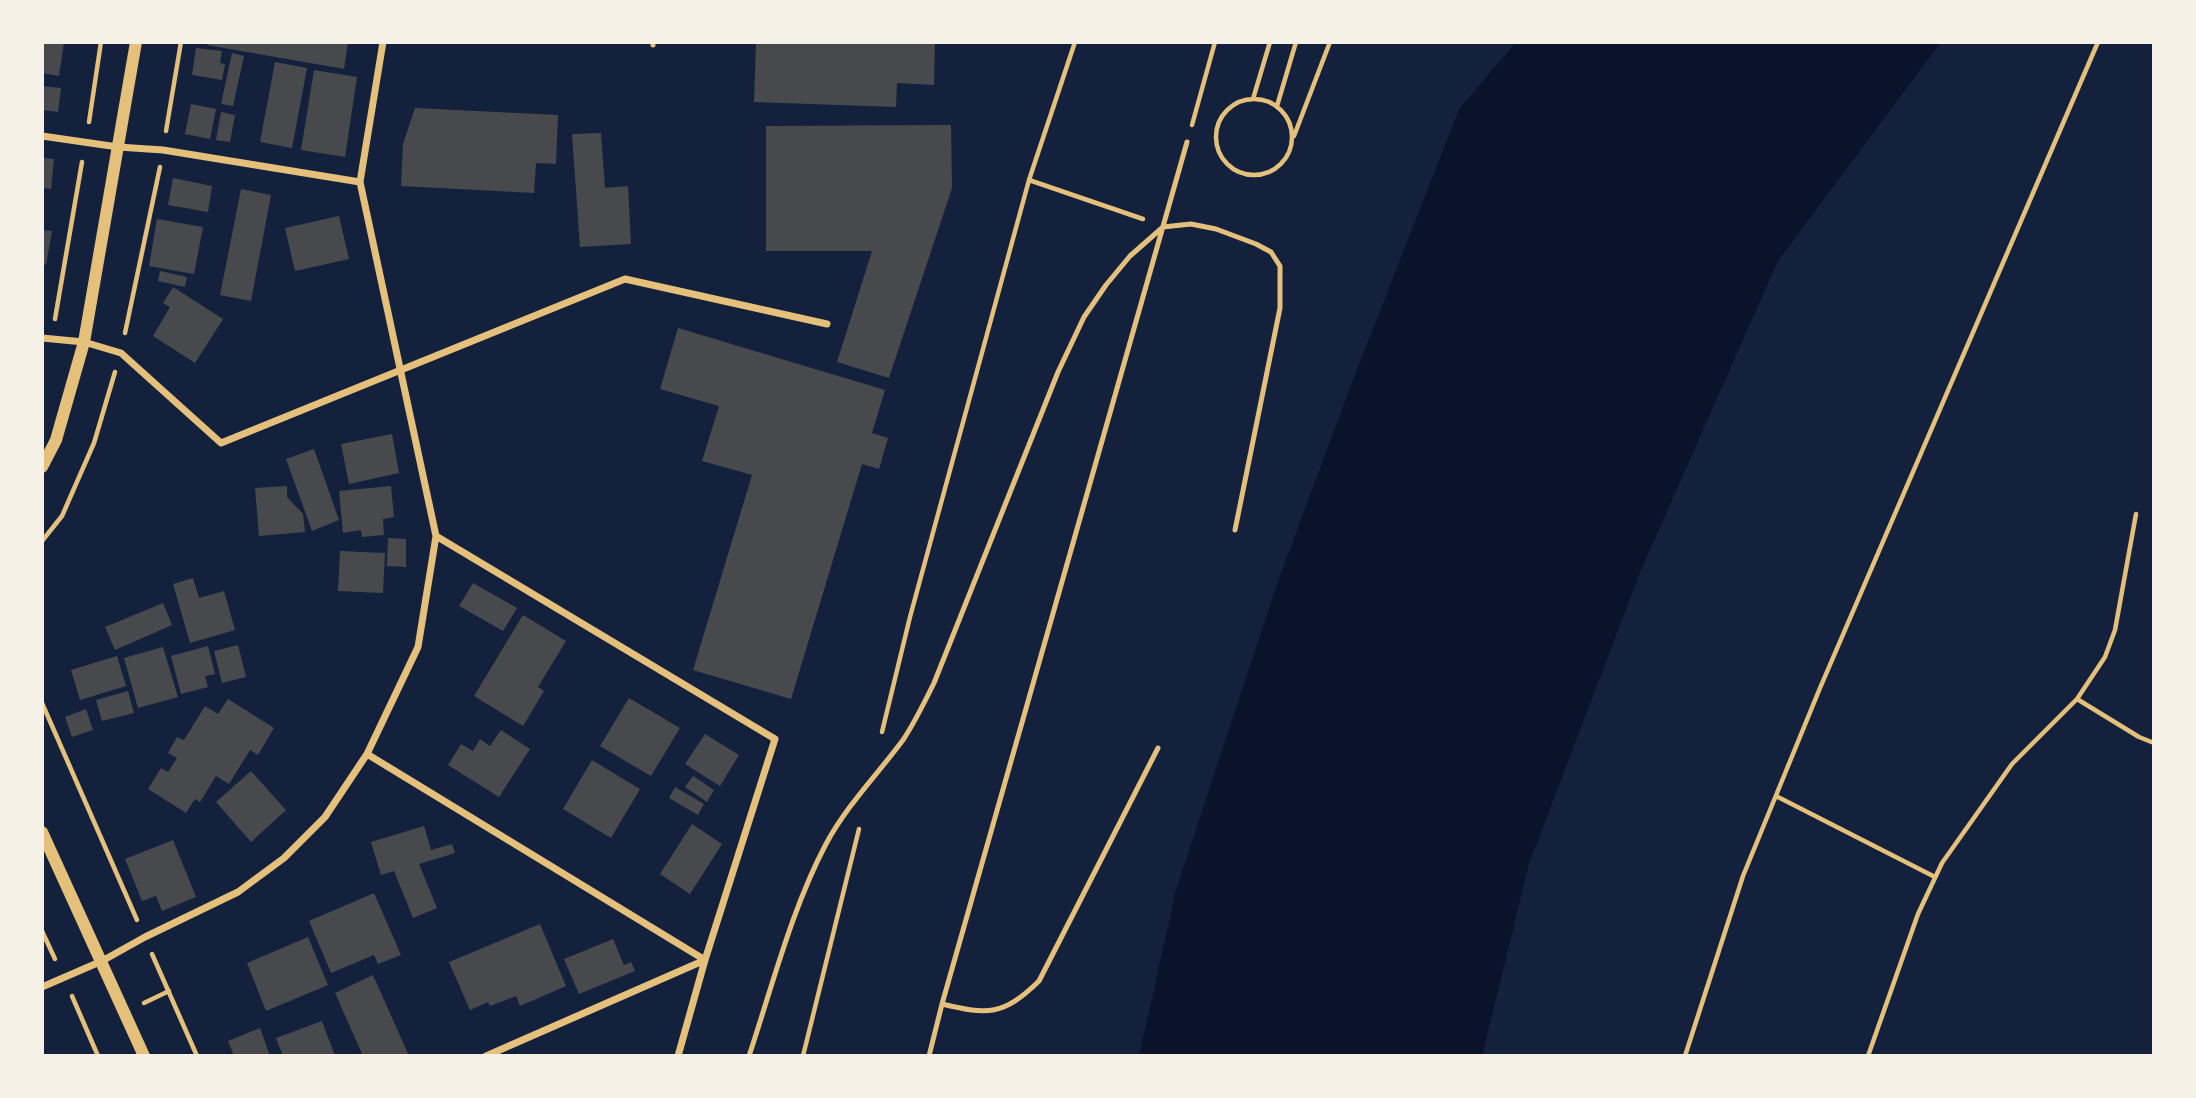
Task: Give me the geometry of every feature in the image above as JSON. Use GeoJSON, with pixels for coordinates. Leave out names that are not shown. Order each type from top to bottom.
{"type":"FeatureCollection","features":[{"type":"Feature","properties":{"kind":"street"},"geometry":{"type":"LineString","coordinates":[[42,467],[57,440],[84,342],[136,42]]}},
{"type":"Feature","properties":{"kind":"street"},"geometry":{"type":"LineString","coordinates":[[42,988],[102,961],[238,892],[284,858],[325,817],[367,754],[418,647],[436,536],[360,182],[383,42]]}},
{"type":"Feature","properties":{"kind":"street"},"geometry":{"type":"LineString","coordinates":[[42,136],[118,147],[163,150],[360,182]]}},
{"type":"Feature","properties":{"kind":"street"},"geometry":{"type":"LineString","coordinates":[[42,338],[84,342],[121,353],[221,443],[625,279],[827,324]]}},
{"type":"Feature","properties":{"kind":"street"},"geometry":{"type":"LineString","coordinates":[[436,536],[775,738],[705,960],[678,1056]]}},
{"type":"Feature","properties":{"kind":"street"},"geometry":{"type":"LineString","coordinates":[[367,754],[705,960]]}},
{"type":"Feature","properties":{"kind":"street"},"geometry":{"type":"LineString","coordinates":[[42,832],[144,1056]]}},
{"type":"Feature","properties":{"kind":"street"},"geometry":{"type":"LineString","coordinates":[[486,1056],[705,960]]}},
{"type":"Feature","properties":{"kind":"lane"},"geometry":{"type":"LineString","coordinates":[[929,1056],[1187,142]]}},
{"type":"Feature","properties":{"kind":"lane"},"geometry":{"type":"LineString","coordinates":[[749,1056],[804,891],[826,844],[847,809],[918,716],[934,683],[1058,372],[1084,317],[1130,256],[1163,226],[1191,224],[1216,229],[1271,252],[1280,266],[1280,308],[1235,530]]}},
{"type":"Feature","properties":{"kind":"lane"},"geometry":{"type":"LineString","coordinates":[[942,1004],[977,1013],[996,1010],[1012,1004],[1039,981],[1158,748]]}},
{"type":"Feature","properties":{"kind":"path"},"geometry":{"type":"LineString","coordinates":[[52,339],[102,42]]}},
{"type":"Feature","properties":{"kind":"path"},"geometry":{"type":"LineString","coordinates":[[42,541],[62,516],[94,443],[121,353],[163,150],[181,42]]}},
{"type":"Feature","properties":{"kind":"path"},"geometry":{"type":"LineString","coordinates":[[881,738],[910,617],[1029,180],[1075,42]]}},
{"type":"Feature","properties":{"kind":"path"},"geometry":{"type":"LineString","coordinates":[[1187,142],[1215,42]]}},
{"type":"Feature","properties":{"kind":"path"},"geometry":{"type":"LineString","coordinates":[[1253,99],[1270,42]]}},
{"type":"Feature","properties":{"kind":"path"},"geometry":{"type":"LineString","coordinates":[[1277,106],[1296,42]]}},
{"type":"Feature","properties":{"kind":"path"},"geometry":{"type":"LineString","coordinates":[[1293,139],[1291,126],[1285,115],[1277,106],[1265,100],[1241,101],[1230,107],[1216,128],[1219,154],[1226,164],[1249,176],[1262,175],[1273,170],[1283,162],[1290,151],[1330,42]]}},
{"type":"Feature","properties":{"kind":"path"},"geometry":{"type":"LineString","coordinates":[[1685,1056],[1743,876],[1820,688],[2098,42]]}},
{"type":"Feature","properties":{"kind":"path"},"geometry":{"type":"LineString","coordinates":[[1029,180],[1163,226]]}},
{"type":"Feature","properties":{"kind":"path"},"geometry":{"type":"LineString","coordinates":[[1868,1056],[1918,914],[1942,863],[2012,764],[2077,699],[2105,657],[2115,630],[2136,514]]}},
{"type":"Feature","properties":{"kind":"path"},"geometry":{"type":"LineString","coordinates":[[2077,699],[2138,737],[2154,743]]}},
{"type":"Feature","properties":{"kind":"path"},"geometry":{"type":"LineString","coordinates":[[42,703],[197,1056]]}},
{"type":"Feature","properties":{"kind":"path"},"geometry":{"type":"LineString","coordinates":[[1776,796],[1935,877]]}},
{"type":"Feature","properties":{"kind":"path"},"geometry":{"type":"LineString","coordinates":[[803,1056],[862,816]]}},
{"type":"Feature","properties":{"kind":"water"},"geometry":{"type":"Polygon","coordinates":[[[1516,42],[1941,42],[1778,261],[1641,570],[1529,864],[1482,1056],[1139,1056],[1176,890],[1277,584],[1349,390],[1459,109],[1516,42]]]}},
{"type":"Feature","properties":{"kind":"building"},"geometry":{"type":"Polygon","coordinates":[[[42,42],[64,42],[59,76],[42,73],[42,42]]]}},
{"type":"Feature","properties":{"kind":"building"},"geometry":{"type":"Polygon","coordinates":[[[208,42],[348,42],[344,69],[207,45],[208,42]]]}},
{"type":"Feature","properties":{"kind":"building"},"geometry":{"type":"Polygon","coordinates":[[[756,42],[935,42],[934,85],[897,83],[896,107],[754,102],[756,42]]]}},
{"type":"Feature","properties":{"kind":"building"},"geometry":{"type":"Polygon","coordinates":[[[196,48],[222,51],[220,63],[225,64],[222,80],[192,75],[196,48]]]}},
{"type":"Feature","properties":{"kind":"building"},"geometry":{"type":"Polygon","coordinates":[[[232,53],[244,56],[233,106],[221,104],[232,53]]]}},
{"type":"Feature","properties":{"kind":"building"},"geometry":{"type":"Polygon","coordinates":[[[275,62],[307,68],[292,148],[260,142],[275,62]]]}},
{"type":"Feature","properties":{"kind":"building"},"geometry":{"type":"Polygon","coordinates":[[[314,70],[357,77],[345,157],[301,150],[314,70]]]}},
{"type":"Feature","properties":{"kind":"building"},"geometry":{"type":"Polygon","coordinates":[[[42,86],[61,88],[58,112],[42,110],[42,86]]]}},
{"type":"Feature","properties":{"kind":"building"},"geometry":{"type":"Polygon","coordinates":[[[191,104],[216,109],[210,139],[185,134],[191,104]]]}},
{"type":"Feature","properties":{"kind":"building"},"geometry":{"type":"Polygon","coordinates":[[[415,108],[558,115],[556,164],[536,163],[534,193],[401,186],[403,144],[415,108]]]}},
{"type":"Feature","properties":{"kind":"building"},"geometry":{"type":"Polygon","coordinates":[[[221,112],[235,115],[230,142],[216,140],[221,112]]]}},
{"type":"Feature","properties":{"kind":"building"},"geometry":{"type":"Polygon","coordinates":[[[951,125],[952,188],[889,378],[837,362],[872,251],[766,251],[766,126],[951,125]]]}},
{"type":"Feature","properties":{"kind":"building"},"geometry":{"type":"Polygon","coordinates":[[[601,133],[605,188],[628,186],[631,244],[580,247],[572,134],[601,133]]]}},
{"type":"Feature","properties":{"kind":"building"},"geometry":{"type":"Polygon","coordinates":[[[42,158],[54,159],[51,189],[42,188],[42,158]]]}},
{"type":"Feature","properties":{"kind":"building"},"geometry":{"type":"Polygon","coordinates":[[[173,178],[212,186],[208,212],[168,205],[173,178]]]}},
{"type":"Feature","properties":{"kind":"building"},"geometry":{"type":"Polygon","coordinates":[[[241,189],[271,195],[251,301],[220,295],[241,189]]]}},
{"type":"Feature","properties":{"kind":"building"},"geometry":{"type":"Polygon","coordinates":[[[339,216],[349,259],[295,271],[285,228],[339,216]]]}},
{"type":"Feature","properties":{"kind":"building"},"geometry":{"type":"Polygon","coordinates":[[[157,219],[203,227],[194,274],[149,266],[157,219]]]}},
{"type":"Feature","properties":{"kind":"building"},"geometry":{"type":"Polygon","coordinates":[[[42,230],[52,231],[46,265],[42,264],[42,230]]]}},
{"type":"Feature","properties":{"kind":"building"},"geometry":{"type":"Polygon","coordinates":[[[160,271],[187,277],[185,287],[158,281],[160,271]]]}},
{"type":"Feature","properties":{"kind":"building"},"geometry":{"type":"Polygon","coordinates":[[[173,287],[223,319],[195,363],[153,336],[170,307],[163,303],[173,287]]]}},
{"type":"Feature","properties":{"kind":"building"},"geometry":{"type":"Polygon","coordinates":[[[678,328],[885,390],[872,433],[888,438],[879,469],[862,464],[791,699],[693,670],[752,475],[702,461],[719,406],[660,389],[678,328]]]}},
{"type":"Feature","properties":{"kind":"building"},"geometry":{"type":"Polygon","coordinates":[[[392,434],[399,473],[349,484],[341,444],[392,434]]]}},
{"type":"Feature","properties":{"kind":"building"},"geometry":{"type":"Polygon","coordinates":[[[314,449],[339,520],[312,531],[286,459],[314,449]]]}},
{"type":"Feature","properties":{"kind":"building"},"geometry":{"type":"Polygon","coordinates":[[[287,486],[287,497],[303,514],[305,532],[259,536],[255,488],[287,486]]]}},
{"type":"Feature","properties":{"kind":"building"},"geometry":{"type":"Polygon","coordinates":[[[391,486],[394,517],[383,519],[384,535],[362,537],[361,530],[343,533],[339,491],[391,486]]]}},
{"type":"Feature","properties":{"kind":"building"},"geometry":{"type":"Polygon","coordinates":[[[388,538],[406,539],[406,567],[387,566],[388,538]]]}},
{"type":"Feature","properties":{"kind":"building"},"geometry":{"type":"Polygon","coordinates":[[[340,551],[385,553],[383,593],[338,591],[340,551]]]}},
{"type":"Feature","properties":{"kind":"building"},"geometry":{"type":"Polygon","coordinates":[[[193,578],[199,598],[224,591],[235,630],[190,643],[173,584],[193,578]]]}},
{"type":"Feature","properties":{"kind":"building"},"geometry":{"type":"Polygon","coordinates":[[[473,583],[517,608],[503,631],[459,606],[473,583]]]}},
{"type":"Feature","properties":{"kind":"building"},"geometry":{"type":"Polygon","coordinates":[[[163,603],[172,625],[115,650],[105,627],[163,603]]]}},
{"type":"Feature","properties":{"kind":"building"},"geometry":{"type":"Polygon","coordinates":[[[523,615],[566,641],[538,687],[544,691],[523,726],[474,696],[523,615]]]}},
{"type":"Feature","properties":{"kind":"building"},"geometry":{"type":"Polygon","coordinates":[[[238,645],[246,677],[222,683],[214,651],[238,645]]]}},
{"type":"Feature","properties":{"kind":"building"},"geometry":{"type":"Polygon","coordinates":[[[208,646],[215,674],[205,676],[208,687],[181,694],[171,656],[208,646]]]}},
{"type":"Feature","properties":{"kind":"building"},"geometry":{"type":"Polygon","coordinates":[[[163,647],[178,697],[138,708],[124,658],[163,647]]]}},
{"type":"Feature","properties":{"kind":"building"},"geometry":{"type":"Polygon","coordinates":[[[117,656],[126,686],[80,700],[71,670],[117,656]]]}},
{"type":"Feature","properties":{"kind":"building"},"geometry":{"type":"Polygon","coordinates":[[[128,691],[134,713],[102,721],[96,700],[128,691]]]}},
{"type":"Feature","properties":{"kind":"building"},"geometry":{"type":"Polygon","coordinates":[[[629,698],[680,728],[651,776],[600,746],[629,698]]]}},
{"type":"Feature","properties":{"kind":"building"},"geometry":{"type":"Polygon","coordinates":[[[228,699],[274,728],[258,755],[250,750],[229,784],[216,776],[200,802],[195,799],[186,813],[148,789],[161,768],[168,772],[177,758],[168,753],[177,737],[184,740],[205,706],[218,714],[228,699]]]}},
{"type":"Feature","properties":{"kind":"building"},"geometry":{"type":"Polygon","coordinates":[[[86,709],[93,730],[72,737],[65,717],[86,709]]]}},
{"type":"Feature","properties":{"kind":"building"},"geometry":{"type":"Polygon","coordinates":[[[501,730],[530,749],[499,797],[448,765],[461,744],[473,751],[480,739],[490,746],[501,730]]]}},
{"type":"Feature","properties":{"kind":"building"},"geometry":{"type":"Polygon","coordinates":[[[705,734],[739,755],[720,786],[685,764],[705,734]]]}},
{"type":"Feature","properties":{"kind":"building"},"geometry":{"type":"Polygon","coordinates":[[[592,760],[640,789],[611,838],[563,809],[592,760]]]}},
{"type":"Feature","properties":{"kind":"building"},"geometry":{"type":"Polygon","coordinates":[[[251,771],[286,810],[251,842],[216,802],[251,771]]]}},
{"type":"Feature","properties":{"kind":"building"},"geometry":{"type":"Polygon","coordinates":[[[693,776],[714,790],[707,802],[685,787],[693,776]]]}},
{"type":"Feature","properties":{"kind":"building"},"geometry":{"type":"Polygon","coordinates":[[[675,787],[704,804],[698,815],[669,798],[675,787]]]}},
{"type":"Feature","properties":{"kind":"building"},"geometry":{"type":"Polygon","coordinates":[[[692,824],[722,844],[690,894],[660,874],[692,824]]]}},
{"type":"Feature","properties":{"kind":"building"},"geometry":{"type":"Polygon","coordinates":[[[424,826],[431,850],[452,844],[455,853],[419,864],[437,908],[413,918],[394,871],[381,875],[371,842],[424,826]]]}},
{"type":"Feature","properties":{"kind":"building"},"geometry":{"type":"Polygon","coordinates":[[[173,840],[196,897],[162,911],[156,896],[142,901],[125,859],[173,840]]]}},
{"type":"Feature","properties":{"kind":"building"},"geometry":{"type":"Polygon","coordinates":[[[374,893],[401,955],[378,964],[374,955],[331,973],[309,921],[374,893]]]}},
{"type":"Feature","properties":{"kind":"building"},"geometry":{"type":"Polygon","coordinates":[[[540,924],[566,986],[520,1006],[516,996],[490,1006],[488,1002],[470,1010],[449,962],[540,924]]]}},
{"type":"Feature","properties":{"kind":"building"},"geometry":{"type":"Polygon","coordinates":[[[308,937],[328,985],[266,1011],[247,963],[308,937]]]}},
{"type":"Feature","properties":{"kind":"building"},"geometry":{"type":"Polygon","coordinates":[[[613,939],[624,965],[631,962],[635,971],[579,994],[564,959],[613,939]]]}},
{"type":"Feature","properties":{"kind":"building"},"geometry":{"type":"Polygon","coordinates":[[[373,975],[409,1056],[363,1056],[335,993],[373,975]]]}},
{"type":"Feature","properties":{"kind":"building"},"geometry":{"type":"Polygon","coordinates":[[[322,1021],[335,1056],[283,1056],[276,1038],[322,1021]]]}},
{"type":"Feature","properties":{"kind":"building"},"geometry":{"type":"Polygon","coordinates":[[[260,1028],[270,1056],[234,1056],[228,1041],[260,1028]]]}}]}
